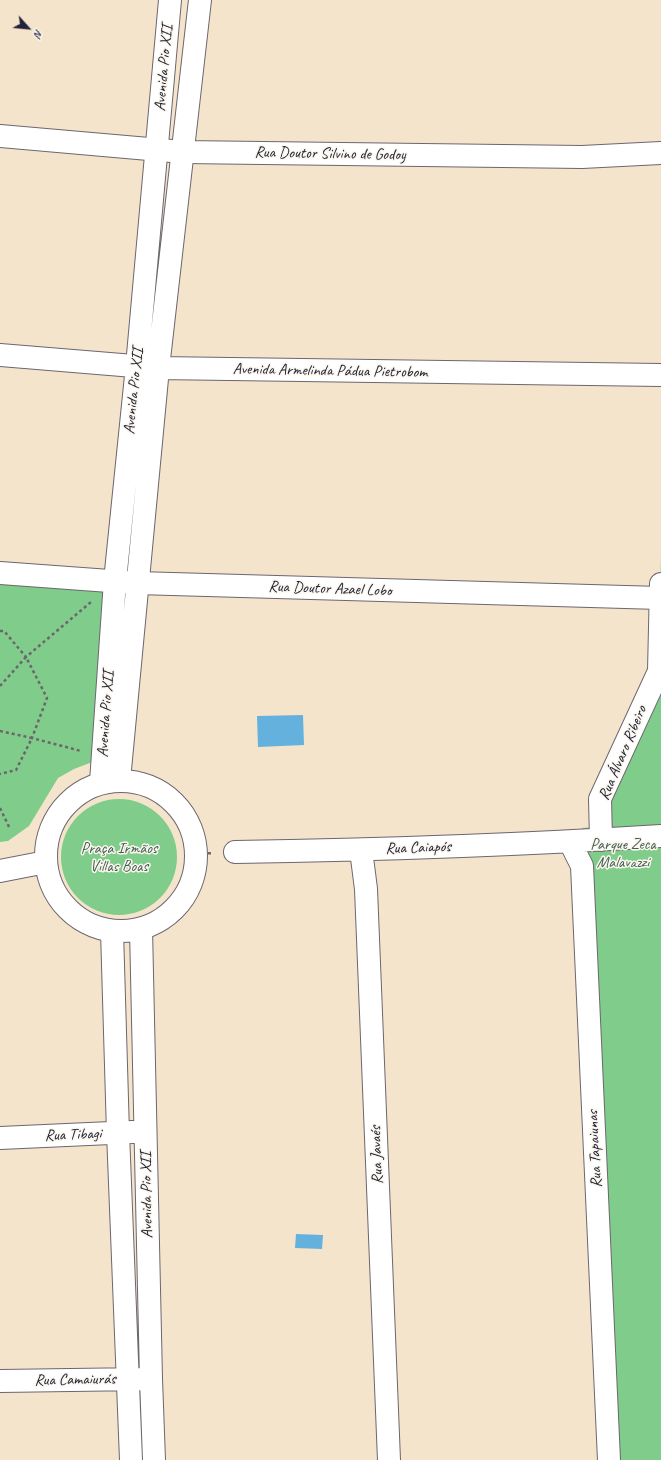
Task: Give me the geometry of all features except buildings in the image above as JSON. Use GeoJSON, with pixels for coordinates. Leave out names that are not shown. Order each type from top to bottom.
{"type":"FeatureCollection","features":[{"type":"Feature","properties":{"kind":"street","name":"Avenida Pio XII"},"geometry":{"type":"LineString","coordinates":[[110,781],[136,583],[156,150],[170,0]]}},
{"type":"Feature","properties":{"kind":"street","name":"Avenida Pio XII"},"geometry":{"type":"LineString","coordinates":[[110,781],[115,581],[147,367],[183,152],[200,0]]}},
{"type":"Feature","properties":{"kind":"street","name":"Rua Doutor Silvino de Godoy"},"geometry":{"type":"LineString","coordinates":[[0,136],[183,152],[582,157],[661,153]]}},
{"type":"Feature","properties":{"kind":"street","name":"Avenida Armelinda Pádua Pietrobom"},"geometry":{"type":"LineString","coordinates":[[0,355],[147,367],[661,375]]}},
{"type":"Feature","properties":{"kind":"street","name":"Rua Doutor Azael Lobo"},"geometry":{"type":"LineString","coordinates":[[0,573],[136,583],[661,591]]}},
{"type":"Feature","properties":{"kind":"street","name":"Rua Álvaro Ribeiro"},"geometry":{"type":"LineString","coordinates":[[601,840],[600,800],[658,671],[661,591]]}},
{"type":"Feature","properties":{"kind":"street"},"geometry":{"type":"LineString","coordinates":[[110,781],[143,783],[164,793],[181,810],[192,830],[196,854],[193,879],[181,901],[163,918],[141,929],[112,931],[92,926],[74,916],[64,906],[50,883],[46,862],[46,841],[54,821],[66,804],[82,790],[110,781]]}},
{"type":"Feature","properties":{"kind":"street"},"geometry":{"type":"LineString","coordinates":[[601,840],[661,836]]}},
{"type":"Feature","properties":{"kind":"street","name":"Rua Caiapós"},"geometry":{"type":"LineString","coordinates":[[235,852],[362,850],[601,840]]}},
{"type":"Feature","properties":{"kind":"street","name":"Rua Tapaiunas"},"geometry":{"type":"LineString","coordinates":[[570,842],[578,854],[582,866],[609,1460]]}},
{"type":"Feature","properties":{"kind":"street","name":"Rua Javaés"},"geometry":{"type":"LineString","coordinates":[[362,850],[366,889],[389,1460]]}},
{"type":"Feature","properties":{"kind":"street"},"geometry":{"type":"LineString","coordinates":[[0,871],[46,862]]}},
{"type":"Feature","properties":{"kind":"street","name":"Avenida Pio XII"},"geometry":{"type":"LineString","coordinates":[[141,929],[154,1460]]}},
{"type":"Feature","properties":{"kind":"street","name":"Avenida Pio XII"},"geometry":{"type":"LineString","coordinates":[[112,931],[126,1379],[130,1460]]}},
{"type":"Feature","properties":{"kind":"street","name":"Rua Tibagi"},"geometry":{"type":"LineString","coordinates":[[0,1138],[118,1134],[145,1131]]}},
{"type":"Feature","properties":{"kind":"street","name":"Rua Camaiurás"},"geometry":{"type":"LineString","coordinates":[[0,1381],[151,1378]]}},
{"type":"Feature","properties":{"kind":"path"},"geometry":{"type":"LineString","coordinates":[[0,686],[26,657],[96,597]]}},
{"type":"Feature","properties":{"kind":"path"},"geometry":{"type":"LineString","coordinates":[[0,631],[4,631],[26,657],[47,698],[32,738],[16,770],[0,774]]}},
{"type":"Feature","properties":{"kind":"path"},"geometry":{"type":"LineString","coordinates":[[0,731],[88,753]]}},
{"type":"Feature","properties":{"kind":"path"},"geometry":{"type":"LineString","coordinates":[[0,808],[10,829]]}},
{"type":"Feature","properties":{"kind":"green space","name":"Parque Zeca Malavazzi"},"geometry":{"type":"Polygon","coordinates":[[[661,557],[661,1460],[613,1460],[582,828],[595,827],[658,669],[661,557]]]}},
{"type":"Feature","properties":{"kind":"green space"},"geometry":{"type":"Polygon","coordinates":[[[0,579],[109,585],[95,761],[74,769],[58,778],[29,826],[8,841],[0,842],[0,579]]]}},
{"type":"Feature","properties":{"kind":"green space","name":"Praça Irmãos Villas Boas"},"geometry":{"type":"Polygon","coordinates":[[[119,799],[141,803],[160,816],[173,835],[177,857],[173,879],[160,898],[141,911],[119,915],[97,911],[78,898],[65,879],[61,857],[65,835],[78,816],[97,803],[119,799]]]}},
{"type":"Feature","properties":{"kind":"water"},"geometry":{"type":"Polygon","coordinates":[[[303,715],[304,745],[258,747],[257,716],[303,715]]]}},
{"type":"Feature","properties":{"kind":"water"},"geometry":{"type":"Polygon","coordinates":[[[296,1234],[323,1235],[322,1249],[295,1248],[296,1234]]]}}]}
